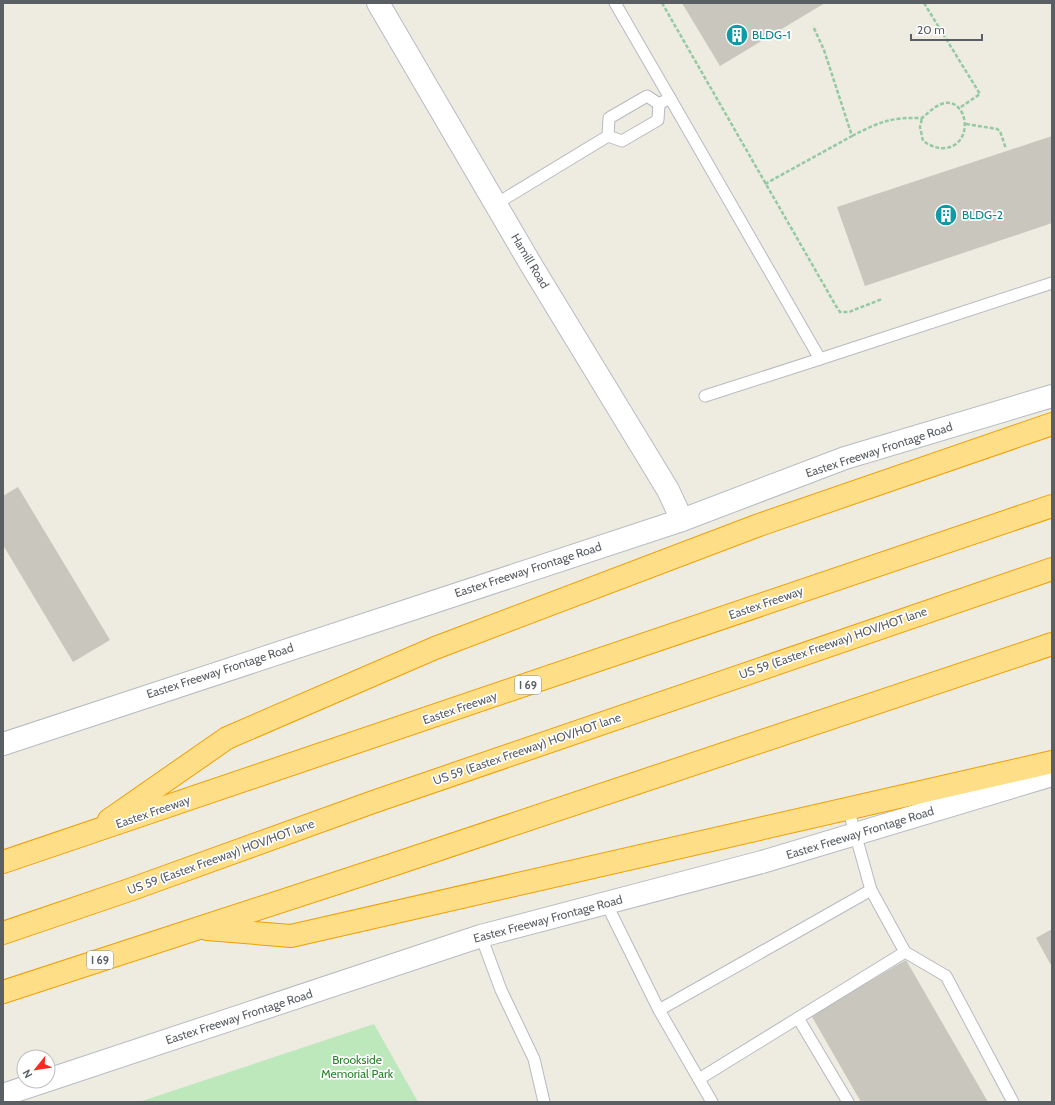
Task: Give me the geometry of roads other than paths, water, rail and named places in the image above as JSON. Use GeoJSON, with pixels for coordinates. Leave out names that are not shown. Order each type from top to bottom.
{"type":"FeatureCollection","features":[{"type":"Feature","properties":{"kind":"highway"},"geometry":{"type":"LineString","coordinates":[[87,835],[227,738],[435,648],[759,525],[1052,424]]}},
{"type":"Feature","properties":{"kind":"highway","name":"Eastex Freeway"},"geometry":{"type":"LineString","coordinates":[[3,862],[87,835],[1052,506]]}},
{"type":"Feature","properties":{"kind":"highway","name":"US 59 (Eastex Freeway) HOV/HOT lane"},"geometry":{"type":"LineString","coordinates":[[3,934],[132,890],[373,802],[1052,569]]}},
{"type":"Feature","properties":{"kind":"highway","name":"I 69"},"geometry":{"type":"LineString","coordinates":[[3,992],[400,863],[1052,644]]}},
{"type":"Feature","properties":{"kind":"highway"},"geometry":{"type":"LineString","coordinates":[[198,929],[291,936],[1052,762]]}},
{"type":"Feature","properties":{"kind":"main road","name":"Hamill Road"},"geometry":{"type":"LineString","coordinates":[[378,3],[496,204],[668,490],[682,520]]}},
{"type":"Feature","properties":{"kind":"main road","name":"Eastex Freeway Frontage Road"},"geometry":{"type":"LineString","coordinates":[[3,744],[682,520],[846,458],[1052,396]]}},
{"type":"Feature","properties":{"kind":"main road","name":"Eastex Freeway Frontage Road"},"geometry":{"type":"LineString","coordinates":[[56,1077],[481,936],[762,862],[1052,775]]}},
{"type":"Feature","properties":{"kind":"main road"},"geometry":{"type":"LineString","coordinates":[[3,1095],[21,1089]]}},
{"type":"Feature","properties":{"kind":"lane"},"geometry":{"type":"LineString","coordinates":[[615,3],[820,359]]}},
{"type":"Feature","properties":{"kind":"lane"},"geometry":{"type":"LineString","coordinates":[[608,136],[609,118],[647,96],[659,104]]}},
{"type":"Feature","properties":{"kind":"lane"},"geometry":{"type":"LineString","coordinates":[[659,104],[670,98]]}},
{"type":"Feature","properties":{"kind":"lane"},"geometry":{"type":"LineString","coordinates":[[608,136],[622,141],[658,120],[659,104]]}},
{"type":"Feature","properties":{"kind":"lane"},"geometry":{"type":"LineString","coordinates":[[496,204],[608,136]]}},
{"type":"Feature","properties":{"kind":"lane"},"geometry":{"type":"LineString","coordinates":[[705,396],[1052,283]]}},
{"type":"Feature","properties":{"kind":"lane"},"geometry":{"type":"LineString","coordinates":[[848,808],[871,890],[905,952],[946,976],[1013,1102]]}},
{"type":"Feature","properties":{"kind":"lane"},"geometry":{"type":"LineString","coordinates":[[659,1010],[871,890]]}},
{"type":"Feature","properties":{"kind":"lane"},"geometry":{"type":"LineString","coordinates":[[606,904],[659,1010],[712,1102]]}},
{"type":"Feature","properties":{"kind":"lane"},"geometry":{"type":"LineString","coordinates":[[481,936],[501,990],[534,1059],[544,1102]]}},
{"type":"Feature","properties":{"kind":"lane"},"geometry":{"type":"LineString","coordinates":[[698,1079],[905,952]]}},
{"type":"Feature","properties":{"kind":"lane"},"geometry":{"type":"LineString","coordinates":[[798,1018],[848,1102]]}},
{"type":"Feature","properties":{"kind":"place","name":"BLDG-1"},"geometry":{"type":"Point","coordinates":[737,35]}},
{"type":"Feature","properties":{"kind":"place","name":"BLDG-2"},"geometry":{"type":"Point","coordinates":[946,215]}},
{"type":"Feature","properties":{"kind":"park label","name":"Brookside Memorial Park"},"geometry":{"type":"Point","coordinates":[357,1067]}}]}
